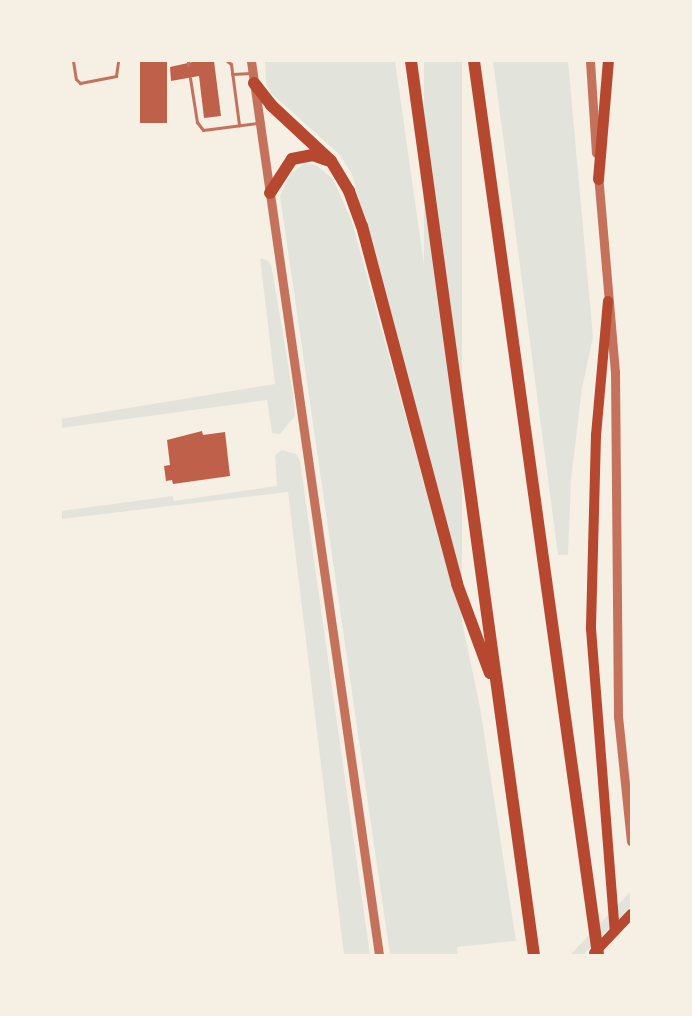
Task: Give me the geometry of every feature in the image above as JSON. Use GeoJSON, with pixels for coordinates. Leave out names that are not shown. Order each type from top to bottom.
{"type":"FeatureCollection","features":[{"type":"Feature","properties":{"kind":"highway"},"geometry":{"type":"LineString","coordinates":[[411,61],[534,955]]}},
{"type":"Feature","properties":{"kind":"highway"},"geometry":{"type":"LineString","coordinates":[[474,61],[598,955]]}},
{"type":"Feature","properties":{"kind":"highway"},"geometry":{"type":"LineString","coordinates":[[254,78],[271,105],[331,161],[346,184],[362,226],[457,584],[498,696]]}},
{"type":"Feature","properties":{"kind":"highway"},"geometry":{"type":"LineString","coordinates":[[270,193],[292,159],[313,155],[331,161]]}},
{"type":"Feature","properties":{"kind":"main road"},"geometry":{"type":"LineString","coordinates":[[598,179],[608,61]]}},
{"type":"Feature","properties":{"kind":"main road"},"geometry":{"type":"LineString","coordinates":[[608,301],[596,435],[591,630],[615,931]]}},
{"type":"Feature","properties":{"kind":"main road"},"geometry":{"type":"LineString","coordinates":[[592,955],[631,914]]}},
{"type":"Feature","properties":{"kind":"street"},"geometry":{"type":"LineString","coordinates":[[251,61],[379,955]]}},
{"type":"Feature","properties":{"kind":"street"},"geometry":{"type":"LineString","coordinates":[[590,61],[614,372],[618,716],[631,841]]}},
{"type":"Feature","properties":{"kind":"lane"},"geometry":{"type":"LineString","coordinates":[[73,61],[76,79],[80,83],[116,76],[118,61]]}},
{"type":"Feature","properties":{"kind":"lane"},"geometry":{"type":"LineString","coordinates":[[227,61],[231,64],[239,125]]}},
{"type":"Feature","properties":{"kind":"lane"},"geometry":{"type":"LineString","coordinates":[[232,74],[254,78]]}},
{"type":"Feature","properties":{"kind":"lane"},"geometry":{"type":"LineString","coordinates":[[190,78],[197,122],[203,130],[260,122]]}},
{"type":"Feature","properties":{"kind":"shaded area"},"geometry":{"type":"Polygon","coordinates":[[[265,61],[395,61],[462,532],[451,535],[352,174],[339,154],[271,93],[266,84],[265,61]]]}},
{"type":"Feature","properties":{"kind":"shaded area"},"geometry":{"type":"Polygon","coordinates":[[[424,61],[462,61],[462,918],[424,918],[424,61]]]}},
{"type":"Feature","properties":{"kind":"shaded area"},"geometry":{"type":"Polygon","coordinates":[[[493,61],[568,61],[593,337],[582,388],[571,480],[568,555],[558,555],[493,61]]]}},
{"type":"Feature","properties":{"kind":"shaded area"},"geometry":{"type":"Polygon","coordinates":[[[305,163],[316,165],[333,179],[352,222],[462,622],[480,707],[516,941],[457,947],[458,955],[390,955],[280,196],[290,174],[305,163]]]}},
{"type":"Feature","properties":{"kind":"shaded area"},"geometry":{"type":"Polygon","coordinates":[[[260,258],[269,261],[272,269],[293,394],[295,416],[280,434],[272,433],[267,400],[61,428],[61,419],[275,384],[260,258]]]}},
{"type":"Feature","properties":{"kind":"shaded area"},"geometry":{"type":"Polygon","coordinates":[[[282,450],[296,454],[300,461],[370,955],[344,955],[288,492],[61,519],[61,511],[173,496],[174,501],[277,486],[275,455],[282,450]]]}},
{"type":"Feature","properties":{"kind":"shaded area"},"geometry":{"type":"Polygon","coordinates":[[[631,891],[631,906],[583,955],[570,955],[631,891]]]}},
{"type":"Feature","properties":{"kind":"building"},"geometry":{"type":"Polygon","coordinates":[[[140,61],[167,61],[167,123],[140,123],[140,61]]]}},
{"type":"Feature","properties":{"kind":"building"},"geometry":{"type":"Polygon","coordinates":[[[197,61],[214,61],[221,116],[204,118],[199,76],[171,81],[170,67],[197,61]]]}},
{"type":"Feature","properties":{"kind":"building"},"geometry":{"type":"Polygon","coordinates":[[[202,431],[203,435],[225,432],[230,476],[173,484],[172,480],[166,481],[164,466],[170,465],[167,440],[202,431]]]}}]}
